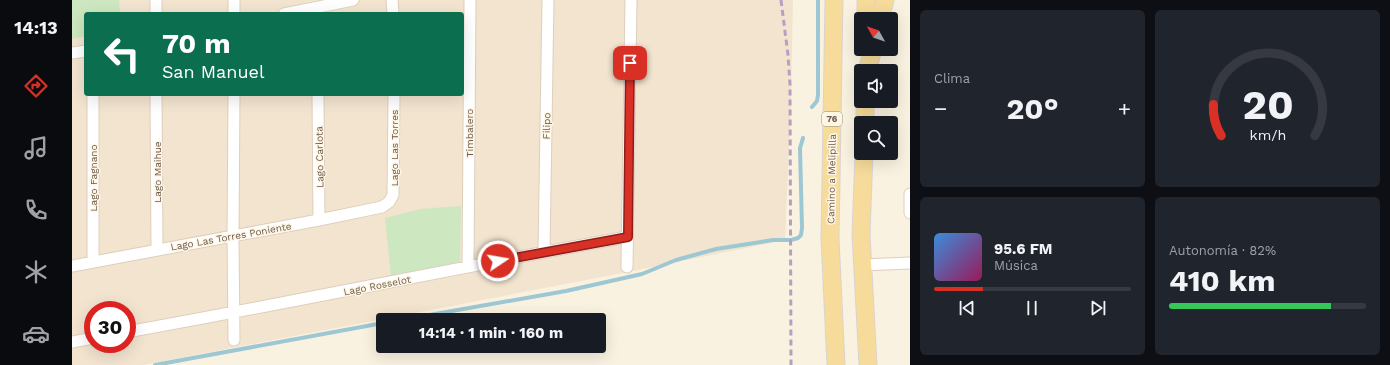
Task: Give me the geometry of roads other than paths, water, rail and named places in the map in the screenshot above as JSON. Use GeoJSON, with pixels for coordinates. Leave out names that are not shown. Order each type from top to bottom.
{"type":"FeatureCollection","features":[{"type":"Feature","properties":{"kind":"main road","name":"Camino a Melipilla"},"geometry":{"type":"LineString","coordinates":[[834,0],[830,238],[836,365]]}},
{"type":"Feature","properties":{"kind":"main road"},"geometry":{"type":"LineString","coordinates":[[866,0],[866,12]]}},
{"type":"Feature","properties":{"kind":"main road"},"geometry":{"type":"LineString","coordinates":[[882,12],[885,0]]}},
{"type":"Feature","properties":{"kind":"main road"},"geometry":{"type":"LineString","coordinates":[[864,160],[861,234],[868,365]]}},
{"type":"Feature","properties":{"kind":"street"},"geometry":{"type":"LineString","coordinates":[[156,0],[156,12]]}},
{"type":"Feature","properties":{"kind":"street"},"geometry":{"type":"LineString","coordinates":[[234,0],[234,12]]}},
{"type":"Feature","properties":{"kind":"street"},"geometry":{"type":"LineString","coordinates":[[293,12],[353,0]]}},
{"type":"Feature","properties":{"kind":"street"},"geometry":{"type":"LineString","coordinates":[[392,0],[393,12]]}},
{"type":"Feature","properties":{"kind":"street","name":"Timbalero"},"geometry":{"type":"LineString","coordinates":[[468,267],[470,0]]}},
{"type":"Feature","properties":{"kind":"street","name":"Filipo"},"geometry":{"type":"LineString","coordinates":[[544,252],[548,0]]}},
{"type":"Feature","properties":{"kind":"street"},"geometry":{"type":"LineString","coordinates":[[627,267],[631,0]]}},
{"type":"Feature","properties":{"kind":"street"},"geometry":{"type":"LineString","coordinates":[[72,54],[84,51]]}},
{"type":"Feature","properties":{"kind":"street","name":"Lago Fagnano"},"geometry":{"type":"LineString","coordinates":[[93,96],[93,262]]}},
{"type":"Feature","properties":{"kind":"street","name":"Lago Maihue"},"geometry":{"type":"LineString","coordinates":[[156,96],[157,250]]}},
{"type":"Feature","properties":{"kind":"street"},"geometry":{"type":"LineString","coordinates":[[234,96],[234,340]]}},
{"type":"Feature","properties":{"kind":"street","name":"Lago Carlota"},"geometry":{"type":"LineString","coordinates":[[318,96],[319,220]]}},
{"type":"Feature","properties":{"kind":"street","name":"Lago Las Torres"},"geometry":{"type":"LineString","coordinates":[[389,202],[393,195],[394,187],[394,96]]}},
{"type":"Feature","properties":{"kind":"street"},"geometry":{"type":"LineString","coordinates":[[910,194],[910,213]]}},
{"type":"Feature","properties":{"kind":"street","name":"Lago Las Torres Poniente"},"geometry":{"type":"LineString","coordinates":[[72,266],[373,210],[382,207],[389,202]]}},
{"type":"Feature","properties":{"kind":"street","name":"Lago Rosselot"},"geometry":{"type":"LineString","coordinates":[[136,330],[628,237]]}},
{"type":"Feature","properties":{"kind":"street"},"geometry":{"type":"LineString","coordinates":[[862,266],[910,263]]}},
{"type":"Feature","properties":{"kind":"street"},"geometry":{"type":"LineString","coordinates":[[72,342],[84,340]]}},
{"type":"Feature","properties":{"kind":"waterway"},"geometry":{"type":"LineString","coordinates":[[812,107],[817,101],[818,95],[818,0]]}},
{"type":"Feature","properties":{"kind":"waterway"},"geometry":{"type":"LineString","coordinates":[[441,313],[566,291],[642,274],[676,260],[716,249],[773,240],[791,240],[798,238],[801,235],[802,228],[800,148],[803,138]]}},
{"type":"Feature","properties":{"kind":"waterway"},"geometry":{"type":"LineString","coordinates":[[155,365],[376,324]]}},
{"type":"Feature","properties":{"kind":"railway"},"geometry":{"type":"LineString","coordinates":[[781,0],[790,84],[791,365]]}}]}
